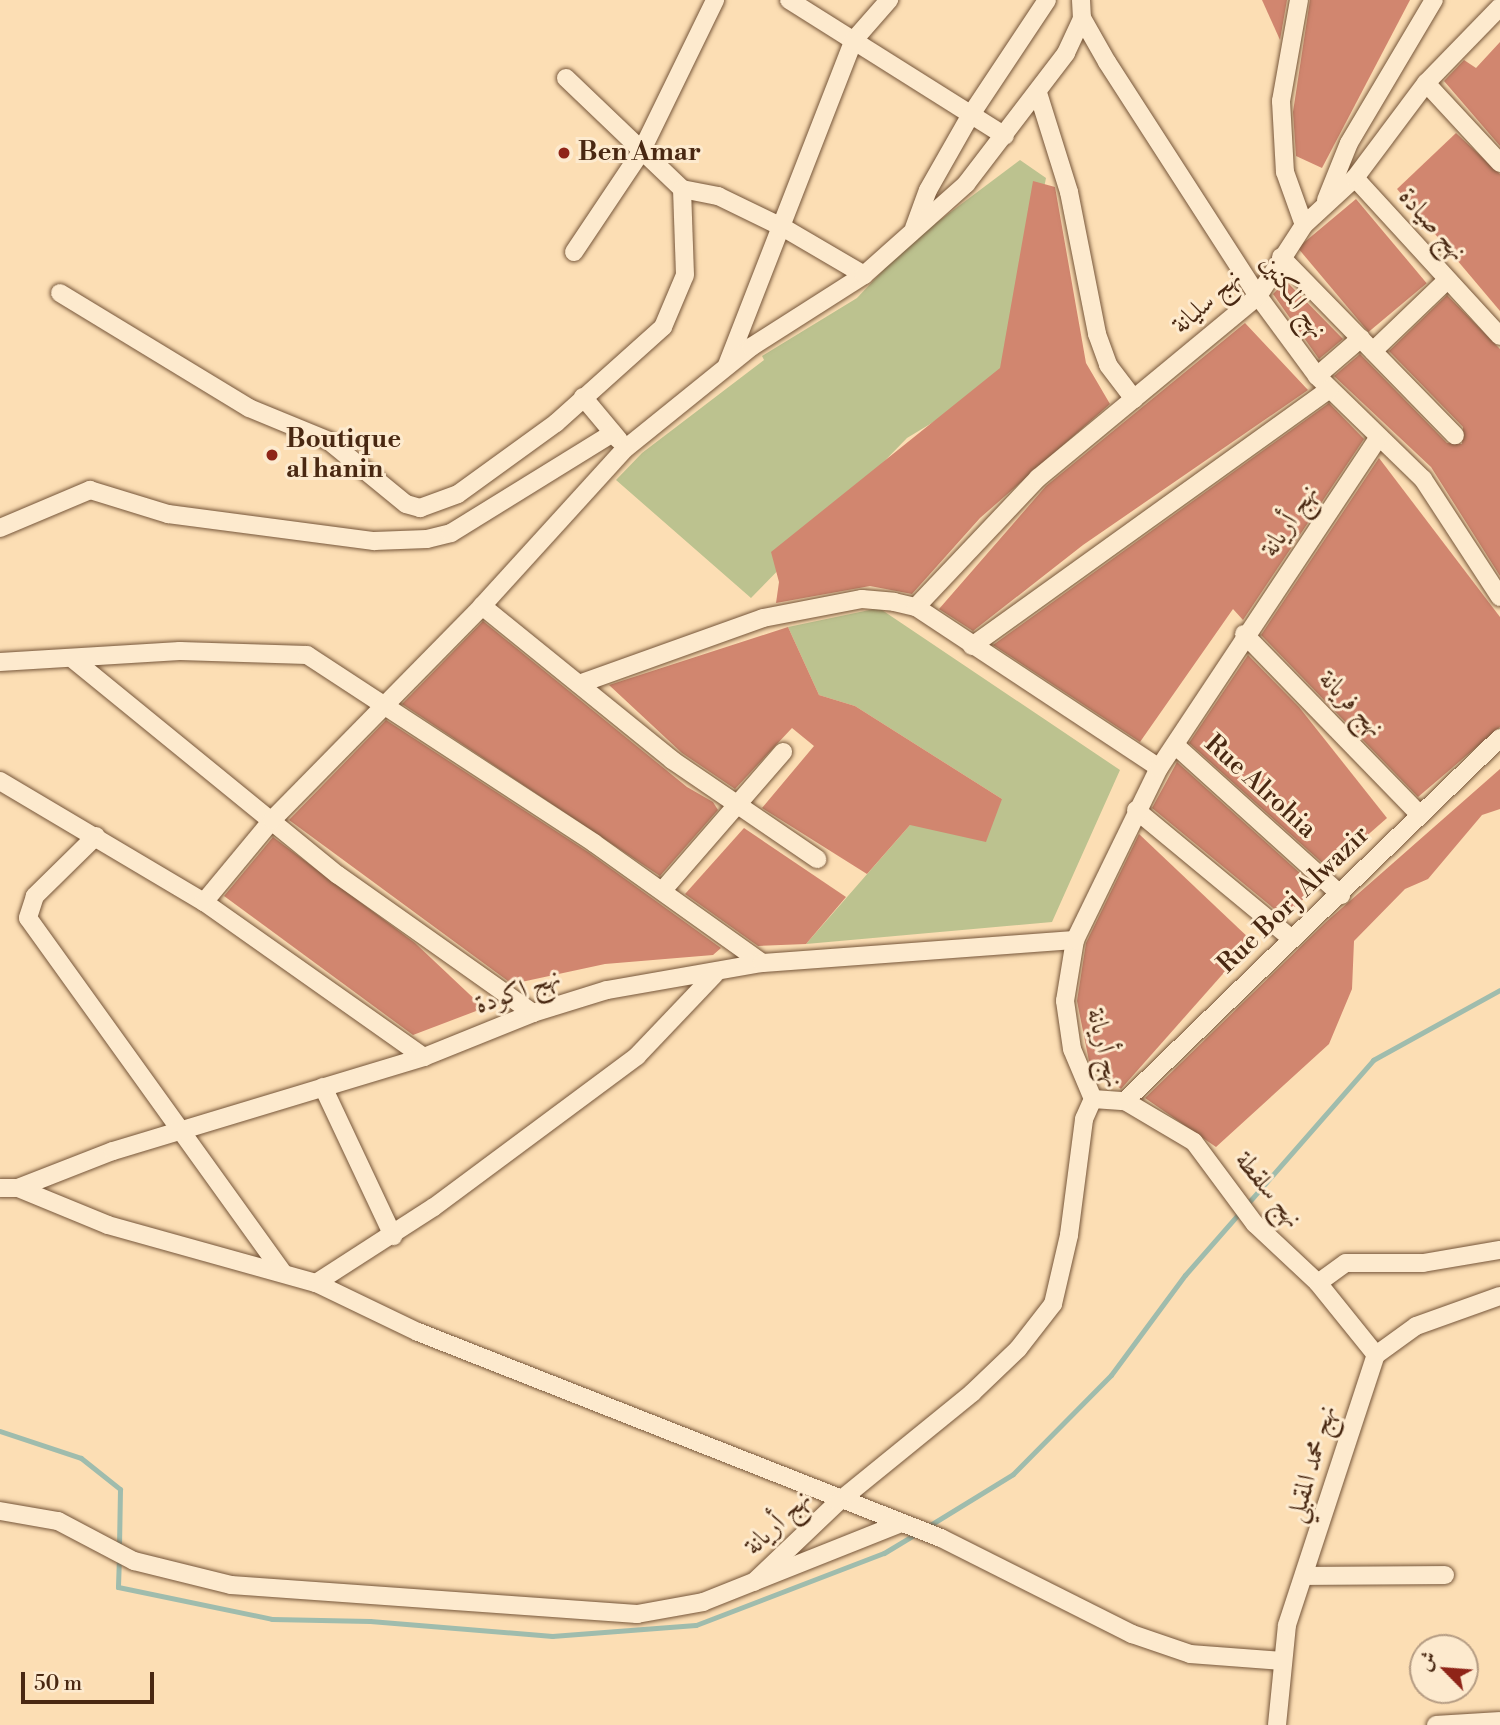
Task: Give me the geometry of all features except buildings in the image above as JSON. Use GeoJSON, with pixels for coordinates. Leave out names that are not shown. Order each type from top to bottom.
{"type":"FeatureCollection","features":[{"type":"Feature","properties":{"kind":"street"},"geometry":{"type":"LineString","coordinates":[[574,252],[641,152],[715,0]]}},
{"type":"Feature","properties":{"kind":"street"},"geometry":{"type":"LineString","coordinates":[[789,0],[1005,136]]}},
{"type":"Feature","properties":{"kind":"street"},"geometry":{"type":"LineString","coordinates":[[727,365],[853,41],[889,0]]}},
{"type":"Feature","properties":{"kind":"street"},"geometry":{"type":"LineString","coordinates":[[914,228],[928,190],[970,116],[1046,0]]}},
{"type":"Feature","properties":{"kind":"street"},"geometry":{"type":"LineString","coordinates":[[1299,0],[1281,101],[1285,172],[1304,225]]}},
{"type":"Feature","properties":{"kind":"street"},"geometry":{"type":"LineString","coordinates":[[1324,203],[1349,143],[1434,0]]}},
{"type":"Feature","properties":{"kind":"street","name":"نهج سليانة"},"geometry":{"type":"LineString","coordinates":[[916,607],[1038,478],[1258,296],[1304,225],[1324,203],[1355,178],[1426,83],[1500,6]]}},
{"type":"Feature","properties":{"kind":"street"},"geometry":{"type":"LineString","coordinates":[[204,902],[272,820],[383,702],[482,606],[626,448],[727,365],[864,275],[966,184],[1066,53],[1081,9]]}},
{"type":"Feature","properties":{"kind":"street","name":"نهج المكنين"},"geometry":{"type":"LineString","coordinates":[[1081,9],[1258,296],[1323,383],[1380,437],[1442,502],[1500,597]]}},
{"type":"Feature","properties":{"kind":"street"},"geometry":{"type":"LineString","coordinates":[[566,78],[682,189],[718,197],[779,226],[864,275]]}},
{"type":"Feature","properties":{"kind":"street"},"geometry":{"type":"LineString","coordinates":[[1426,83],[1499,161]]}},
{"type":"Feature","properties":{"kind":"street"},"geometry":{"type":"LineString","coordinates":[[1038,93],[1069,192],[1097,334],[1108,365],[1134,399]]}},
{"type":"Feature","properties":{"kind":"street","name":"نهج صيادة"},"geometry":{"type":"LineString","coordinates":[[1355,178],[1500,337]]}},
{"type":"Feature","properties":{"kind":"street"},"geometry":{"type":"LineString","coordinates":[[60,293],[249,408],[329,441],[406,504],[421,508],[458,494],[583,397],[663,327],[678,302],[687,237],[682,189]]}},
{"type":"Feature","properties":{"kind":"street"},"geometry":{"type":"LineString","coordinates":[[1281,257],[1455,435]]}},
{"type":"Feature","properties":{"kind":"street"},"geometry":{"type":"LineString","coordinates":[[972,646],[1323,383],[1447,280]]}},
{"type":"Feature","properties":{"kind":"street"},"geometry":{"type":"LineString","coordinates":[[583,397],[626,448]]}},
{"type":"Feature","properties":{"kind":"street"},"geometry":{"type":"LineString","coordinates":[[0,528],[90,490],[167,514],[374,541],[427,539],[462,527],[613,433]]}},
{"type":"Feature","properties":{"kind":"street","name":"نهج أريانة"},"geometry":{"type":"LineString","coordinates":[[754,1582],[838,1502],[972,1393],[1043,1321],[1059,1281],[1084,1119],[1093,1099],[1072,1049],[1065,1001],[1075,940],[1136,810],[1159,768],[1244,634],[1380,437]]}},
{"type":"Feature","properties":{"kind":"street"},"geometry":{"type":"LineString","coordinates":[[579,684],[763,618],[862,599],[916,607],[1159,768]]}},
{"type":"Feature","properties":{"kind":"street"},"geometry":{"type":"LineString","coordinates":[[482,606],[738,810],[817,859]]}},
{"type":"Feature","properties":{"kind":"street","name":"نهج فريانة"},"geometry":{"type":"LineString","coordinates":[[1244,634],[1419,814]]}},
{"type":"Feature","properties":{"kind":"street"},"geometry":{"type":"LineString","coordinates":[[0,662],[75,660],[180,651],[307,655],[383,702],[663,890],[762,963]]}},
{"type":"Feature","properties":{"kind":"street"},"geometry":{"type":"LineString","coordinates":[[75,660],[395,918],[533,1013]]}},
{"type":"Feature","properties":{"kind":"street","name":"Rue Borj Alwazir"},"geometry":{"type":"LineString","coordinates":[[1125,1101],[1291,937],[1341,895],[1419,814],[1500,738]]}},
{"type":"Feature","properties":{"kind":"street","name":"Rue Alrohia"},"geometry":{"type":"LineString","coordinates":[[1175,746],[1341,895]]}},
{"type":"Feature","properties":{"kind":"street"},"geometry":{"type":"LineString","coordinates":[[663,890],[738,810],[783,752]]}},
{"type":"Feature","properties":{"kind":"street"},"geometry":{"type":"LineString","coordinates":[[0,781],[204,902],[424,1057]]}},
{"type":"Feature","properties":{"kind":"street"},"geometry":{"type":"LineString","coordinates":[[1136,810],[1291,937]]}},
{"type":"Feature","properties":{"kind":"street"},"geometry":{"type":"LineString","coordinates":[[96,836],[35,896],[27,918],[177,1131],[282,1272]]}},
{"type":"Feature","properties":{"kind":"street","name":"نهج اكودة"},"geometry":{"type":"LineString","coordinates":[[9,1188],[177,1131],[424,1057],[533,1013],[607,990],[715,974],[762,963],[1075,940]]}},
{"type":"Feature","properties":{"kind":"street"},"geometry":{"type":"LineString","coordinates":[[316,1283],[393,1236],[637,1056],[715,974]]}},
{"type":"Feature","properties":{"kind":"street"},"geometry":{"type":"LineString","coordinates":[[323,1087],[393,1236]]}},
{"type":"Feature","properties":{"kind":"street","name":"نهج سلقطة"},"geometry":{"type":"LineString","coordinates":[[1093,1099],[1125,1101],[1206,1153],[1255,1224],[1318,1283],[1376,1355]]}},
{"type":"Feature","properties":{"kind":"street"},"geometry":{"type":"LineString","coordinates":[[9,1188],[108,1225],[316,1283],[418,1332],[838,1502],[979,1555],[1132,1634],[1190,1654],[1283,1661]]}},
{"type":"Feature","properties":{"kind":"street"},"geometry":{"type":"LineString","coordinates":[[1318,1283],[1346,1263],[1423,1263],[1500,1250]]}},
{"type":"Feature","properties":{"kind":"street"},"geometry":{"type":"LineString","coordinates":[[1376,1355],[1416,1326],[1500,1296]]}},
{"type":"Feature","properties":{"kind":"street","name":"نهج محمد المقبلي"},"geometry":{"type":"LineString","coordinates":[[1278,1723],[1287,1625],[1376,1355]]}},
{"type":"Feature","properties":{"kind":"street"},"geometry":{"type":"LineString","coordinates":[[0,1511],[58,1521],[134,1560],[232,1585],[637,1614],[703,1602],[899,1524]]}},
{"type":"Feature","properties":{"kind":"street"},"geometry":{"type":"LineString","coordinates":[[1305,1576],[1445,1574]]}},
{"type":"Feature","properties":{"kind":"street"},"geometry":{"type":"LineString","coordinates":[[1436,1725],[1500,1721]]}},
{"type":"Feature","properties":{"kind":"green space"},"geometry":{"type":"Polygon","coordinates":[[[1020,160],[1046,178],[1016,328],[1013,374],[907,438],[751,598],[616,480],[642,453],[764,360],[762,356],[857,298],[908,244],[1020,160]]]}},
{"type":"Feature","properties":{"kind":"green space"},"geometry":{"type":"Polygon","coordinates":[[[879,608],[1120,770],[1052,922],[806,944],[910,825],[1002,799],[855,706],[819,695],[788,627],[879,608]]]}},
{"type":"Feature","properties":{"kind":"waterway"},"geometry":{"type":"LineString","coordinates":[[927,1527],[1013,1474],[1111,1375],[1185,1275],[1373,1060],[1500,990]]}},
{"type":"Feature","properties":{"kind":"waterway"},"geometry":{"type":"LineString","coordinates":[[0,1431],[81,1458],[120,1489],[119,1547]]}},
{"type":"Feature","properties":{"kind":"waterway"},"geometry":{"type":"LineString","coordinates":[[119,1557],[118,1587],[272,1619],[370,1621],[552,1636],[696,1625],[884,1553],[916,1534]]}},
{"type":"Feature","properties":{"kind":"place","name":"Ben Amar"},"geometry":{"type":"Point","coordinates":[564,153]}},
{"type":"Feature","properties":{"kind":"place","name":"Boutique al hanin"},"geometry":{"type":"Point","coordinates":[272,455]}}]}
